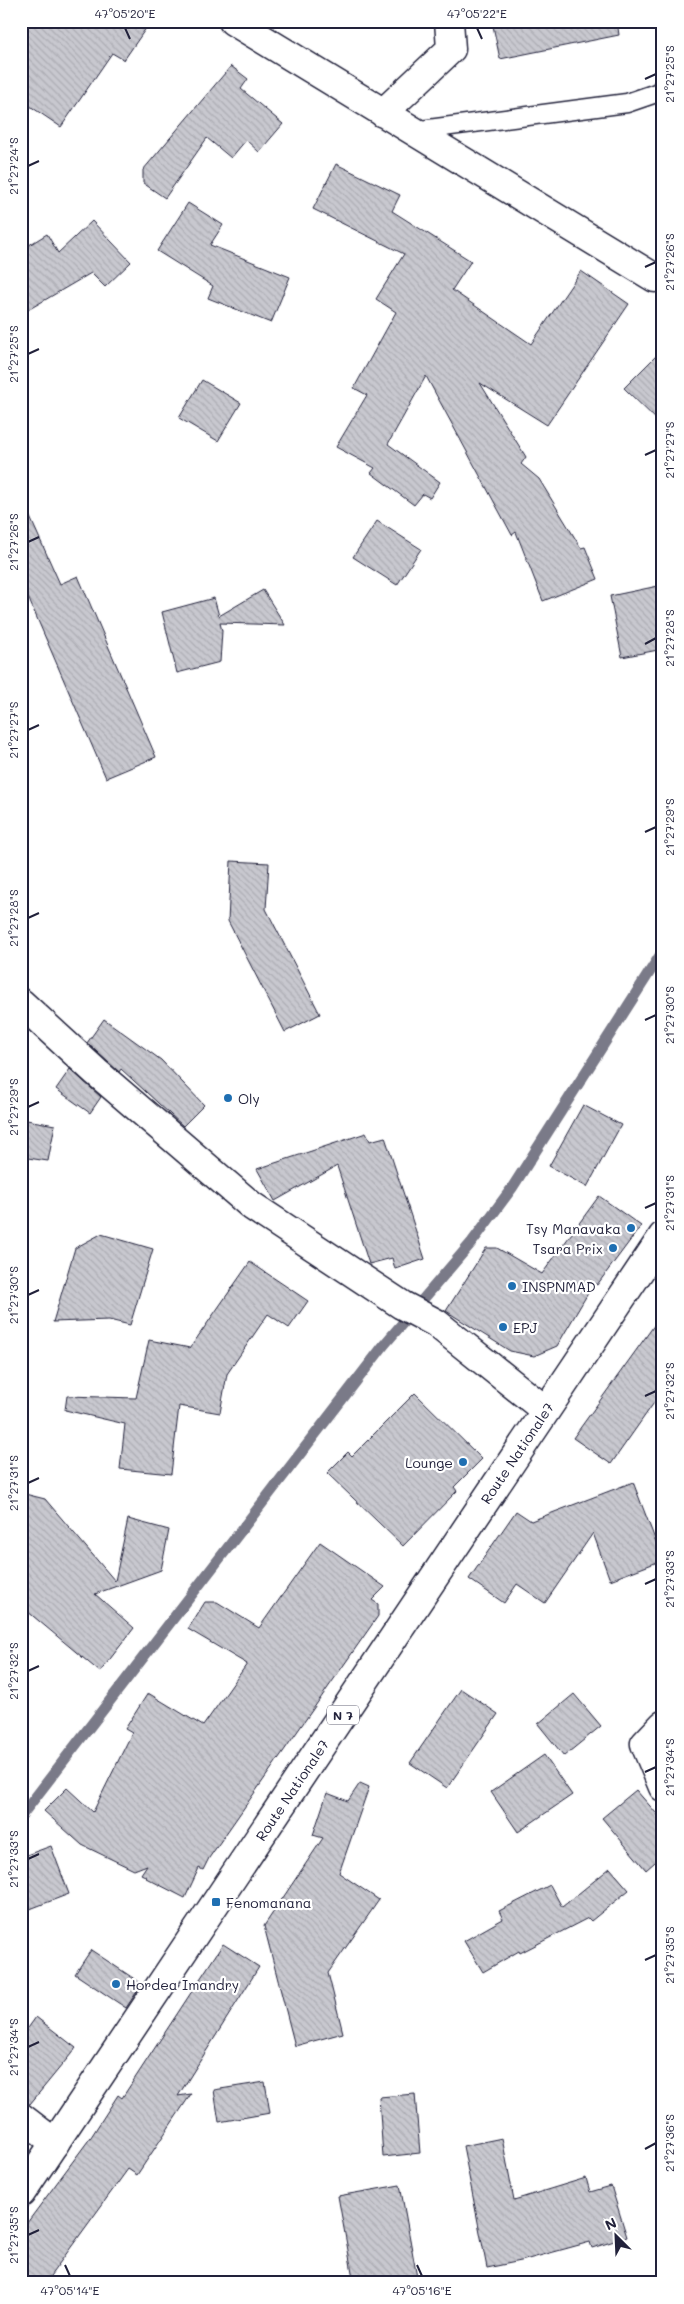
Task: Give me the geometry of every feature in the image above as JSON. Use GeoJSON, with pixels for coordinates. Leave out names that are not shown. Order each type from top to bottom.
{"type":"FeatureCollection","features":[{"type":"Feature","properties":{"kind":"street"},"geometry":{"type":"LineString","coordinates":[[233,21],[655,278]]}},
{"type":"Feature","properties":{"kind":"street"},"geometry":{"type":"LineString","coordinates":[[383,113],[451,49],[449,21]]}},
{"type":"Feature","properties":{"kind":"street"},"geometry":{"type":"LineString","coordinates":[[21,1003],[96,1072],[252,1206],[402,1305],[436,1323],[546,1410]]}},
{"type":"Feature","properties":{"kind":"street","name":"Route Nationale7"},"geometry":{"type":"LineString","coordinates":[[21,2193],[663,1236]]}},
{"type":"Feature","properties":{"kind":"street"},"geometry":{"type":"LineString","coordinates":[[663,1725],[645,1744],[663,1786]]}},
{"type":"Feature","properties":{"kind":"street"},"geometry":{"type":"LineString","coordinates":[[21,2117],[55,2143]]}},
{"type":"Feature","properties":{"kind":"lane"},"geometry":{"type":"LineString","coordinates":[[413,131],[627,103],[658,92],[663,86]]}},
{"type":"Feature","properties":{"kind":"building"},"geometry":{"type":"Polygon","coordinates":[[[21,21],[151,21],[124,60],[112,53],[61,127],[21,100],[21,21]]]}},
{"type":"Feature","properties":{"kind":"building"},"geometry":{"type":"Polygon","coordinates":[[[492,21],[617,21],[619,35],[500,59],[492,21]]]}},
{"type":"Feature","properties":{"kind":"building"},"geometry":{"type":"Polygon","coordinates":[[[231,66],[248,79],[241,89],[283,124],[259,152],[246,140],[231,158],[207,138],[165,198],[143,183],[143,170],[231,66]]]}},
{"type":"Feature","properties":{"kind":"building"},"geometry":{"type":"Polygon","coordinates":[[[336,164],[400,195],[392,211],[471,261],[452,290],[531,344],[581,271],[629,304],[547,425],[480,383],[526,457],[521,464],[539,479],[581,548],[585,547],[598,579],[543,601],[516,532],[512,535],[426,376],[388,444],[440,482],[430,498],[423,494],[414,505],[371,473],[375,468],[336,447],[367,395],[354,388],[396,312],[376,299],[404,254],[313,209],[336,164]]]}},
{"type":"Feature","properties":{"kind":"building"},"geometry":{"type":"Polygon","coordinates":[[[188,203],[223,225],[210,245],[290,277],[271,323],[208,298],[213,286],[157,251],[188,203]]]}},
{"type":"Feature","properties":{"kind":"building"},"geometry":{"type":"Polygon","coordinates":[[[92,221],[131,262],[105,287],[91,273],[21,314],[21,250],[47,234],[58,253],[92,221]]]}},
{"type":"Feature","properties":{"kind":"building"},"geometry":{"type":"Polygon","coordinates":[[[663,349],[663,426],[624,388],[663,349]]]}},
{"type":"Feature","properties":{"kind":"building"},"geometry":{"type":"Polygon","coordinates":[[[202,380],[241,403],[218,441],[179,418],[202,380]]]}},
{"type":"Feature","properties":{"kind":"building"},"geometry":{"type":"Polygon","coordinates":[[[21,497],[60,584],[78,576],[156,757],[106,778],[21,581],[21,497]]]}},
{"type":"Feature","properties":{"kind":"building"},"geometry":{"type":"Polygon","coordinates":[[[377,521],[421,549],[397,585],[353,557],[377,521]]]}},
{"type":"Feature","properties":{"kind":"building"},"geometry":{"type":"Polygon","coordinates":[[[663,585],[663,649],[622,657],[610,596],[663,585]]]}},
{"type":"Feature","properties":{"kind":"building"},"geometry":{"type":"Polygon","coordinates":[[[263,590],[285,625],[220,623],[222,631],[220,662],[177,673],[162,612],[214,598],[219,616],[263,590]]]}},
{"type":"Feature","properties":{"kind":"building"},"geometry":{"type":"Polygon","coordinates":[[[231,861],[269,863],[266,909],[320,1014],[285,1032],[228,921],[231,861]]]}},
{"type":"Feature","properties":{"kind":"building"},"geometry":{"type":"Polygon","coordinates":[[[104,1019],[161,1060],[204,1105],[183,1126],[121,1069],[119,1072],[87,1043],[104,1019]]]}},
{"type":"Feature","properties":{"kind":"building"},"geometry":{"type":"Polygon","coordinates":[[[70,1069],[101,1097],[90,1113],[56,1089],[70,1069]]]}},
{"type":"Feature","properties":{"kind":"building"},"geometry":{"type":"Polygon","coordinates":[[[583,1105],[621,1125],[587,1187],[549,1166],[583,1105]]]}},
{"type":"Feature","properties":{"kind":"building"},"geometry":{"type":"Polygon","coordinates":[[[21,1119],[55,1125],[48,1161],[21,1157],[21,1119]]]}},
{"type":"Feature","properties":{"kind":"building"},"geometry":{"type":"Polygon","coordinates":[[[366,1133],[370,1141],[385,1137],[425,1259],[395,1269],[392,1258],[369,1264],[337,1166],[275,1201],[257,1169],[366,1133]]]}},
{"type":"Feature","properties":{"kind":"building"},"geometry":{"type":"Polygon","coordinates":[[[599,1196],[641,1226],[597,1285],[594,1283],[557,1346],[534,1356],[510,1351],[446,1311],[486,1248],[497,1248],[542,1274],[599,1196]]]}},
{"type":"Feature","properties":{"kind":"building"},"geometry":{"type":"Polygon","coordinates":[[[101,1234],[153,1249],[130,1325],[109,1320],[53,1322],[75,1248],[101,1234]]]}},
{"type":"Feature","properties":{"kind":"building"},"geometry":{"type":"Polygon","coordinates":[[[250,1262],[308,1301],[289,1328],[268,1314],[227,1374],[220,1413],[179,1406],[171,1474],[120,1469],[125,1424],[65,1410],[67,1396],[136,1398],[149,1340],[190,1348],[250,1262]]]}},
{"type":"Feature","properties":{"kind":"building"},"geometry":{"type":"Polygon","coordinates":[[[663,1313],[663,1390],[611,1464],[573,1438],[663,1313]]]}},
{"type":"Feature","properties":{"kind":"building"},"geometry":{"type":"Polygon","coordinates":[[[415,1393],[482,1459],[454,1487],[457,1491],[403,1546],[327,1473],[348,1452],[352,1456],[415,1393]]]}},
{"type":"Feature","properties":{"kind":"building"},"geometry":{"type":"Polygon","coordinates":[[[633,1482],[663,1560],[610,1580],[593,1533],[545,1603],[517,1584],[504,1603],[469,1579],[516,1511],[531,1521],[633,1482]]]}},
{"type":"Feature","properties":{"kind":"building"},"geometry":{"type":"Polygon","coordinates":[[[21,1493],[45,1499],[115,1581],[128,1519],[169,1530],[161,1570],[95,1594],[134,1628],[100,1672],[21,1606],[21,1493]]]}},
{"type":"Feature","properties":{"kind":"building"},"geometry":{"type":"Polygon","coordinates":[[[320,1542],[385,1587],[372,1600],[378,1604],[378,1616],[209,1858],[203,1870],[199,1868],[185,1898],[141,1874],[147,1865],[134,1870],[82,1845],[44,1811],[67,1788],[93,1812],[132,1733],[125,1729],[148,1693],[203,1726],[247,1664],[188,1629],[205,1602],[217,1602],[259,1628],[320,1542]]]}},
{"type":"Feature","properties":{"kind":"building"},"geometry":{"type":"Polygon","coordinates":[[[461,1689],[498,1714],[447,1788],[410,1763],[461,1689]]]}},
{"type":"Feature","properties":{"kind":"building"},"geometry":{"type":"Polygon","coordinates":[[[574,1694],[601,1726],[564,1756],[538,1724],[574,1694]]]}},
{"type":"Feature","properties":{"kind":"building"},"geometry":{"type":"Polygon","coordinates":[[[544,1755],[572,1795],[518,1832],[491,1792],[544,1755]]]}},
{"type":"Feature","properties":{"kind":"building"},"geometry":{"type":"Polygon","coordinates":[[[360,1783],[369,1787],[339,1873],[379,1900],[328,1973],[343,2033],[295,2046],[264,1926],[323,1838],[313,1835],[327,1793],[348,1801],[360,1783]]]}},
{"type":"Feature","properties":{"kind":"building"},"geometry":{"type":"Polygon","coordinates":[[[636,1790],[663,1821],[663,1855],[646,1870],[602,1818],[636,1790]]]}},
{"type":"Feature","properties":{"kind":"building"},"geometry":{"type":"Polygon","coordinates":[[[51,1846],[69,1894],[30,1909],[21,1884],[21,1857],[51,1846]]]}},
{"type":"Feature","properties":{"kind":"building"},"geometry":{"type":"Polygon","coordinates":[[[610,1868],[629,1890],[591,1921],[588,1918],[520,1953],[519,1951],[483,1972],[464,1941],[503,1919],[499,1911],[550,1885],[562,1907],[610,1868]]]}},
{"type":"Feature","properties":{"kind":"building"},"geometry":{"type":"Polygon","coordinates":[[[223,1944],[259,1967],[178,2096],[191,2094],[137,2175],[128,2169],[45,2283],[21,2283],[21,2231],[91,2137],[118,2095],[122,2098],[223,1944]]]}},
{"type":"Feature","properties":{"kind":"building"},"geometry":{"type":"Polygon","coordinates":[[[91,1950],[142,1984],[126,2008],[75,1974],[91,1950]]]}},
{"type":"Feature","properties":{"kind":"building"},"geometry":{"type":"Polygon","coordinates":[[[36,2017],[76,2048],[30,2104],[21,2102],[21,2038],[36,2017]]]}},
{"type":"Feature","properties":{"kind":"building"},"geometry":{"type":"Polygon","coordinates":[[[265,2082],[270,2113],[219,2122],[214,2090],[265,2082]]]}},
{"type":"Feature","properties":{"kind":"building"},"geometry":{"type":"Polygon","coordinates":[[[415,2094],[420,2153],[383,2157],[379,2097],[415,2094]]]}},
{"type":"Feature","properties":{"kind":"building"},"geometry":{"type":"Polygon","coordinates":[[[502,2138],[514,2200],[586,2178],[590,2192],[611,2186],[627,2237],[592,2248],[590,2242],[521,2261],[487,2268],[463,2146],[502,2138]]]}},
{"type":"Feature","properties":{"kind":"building"},"geometry":{"type":"Polygon","coordinates":[[[400,2185],[418,2283],[354,2283],[338,2196],[400,2185]]]}},
{"type":"Feature","properties":{"kind":"waterway"},"geometry":{"type":"LineString","coordinates":[[21,1816],[384,1345],[472,1242],[512,1188],[663,951]]}},
{"type":"Feature","properties":{"kind":"place","name":"Oly"},"geometry":{"type":"Point","coordinates":[228,1098]}},
{"type":"Feature","properties":{"kind":"place","name":"Tsy Manavaka"},"geometry":{"type":"Point","coordinates":[631,1228]}},
{"type":"Feature","properties":{"kind":"place","name":"Tsara Prix"},"geometry":{"type":"Point","coordinates":[613,1248]}},
{"type":"Feature","properties":{"kind":"place","name":"INSPNMAD"},"geometry":{"type":"Point","coordinates":[512,1286]}},
{"type":"Feature","properties":{"kind":"place","name":"EPJ"},"geometry":{"type":"Point","coordinates":[503,1327]}},
{"type":"Feature","properties":{"kind":"place","name":"Lounge"},"geometry":{"type":"Point","coordinates":[463,1462]}},
{"type":"Feature","properties":{"kind":"place","name":"Fenomanana"},"geometry":{"type":"Point","coordinates":[216,1902]}},
{"type":"Feature","properties":{"kind":"place","name":"Hordea Imandry"},"geometry":{"type":"Point","coordinates":[116,1984]}}]}
